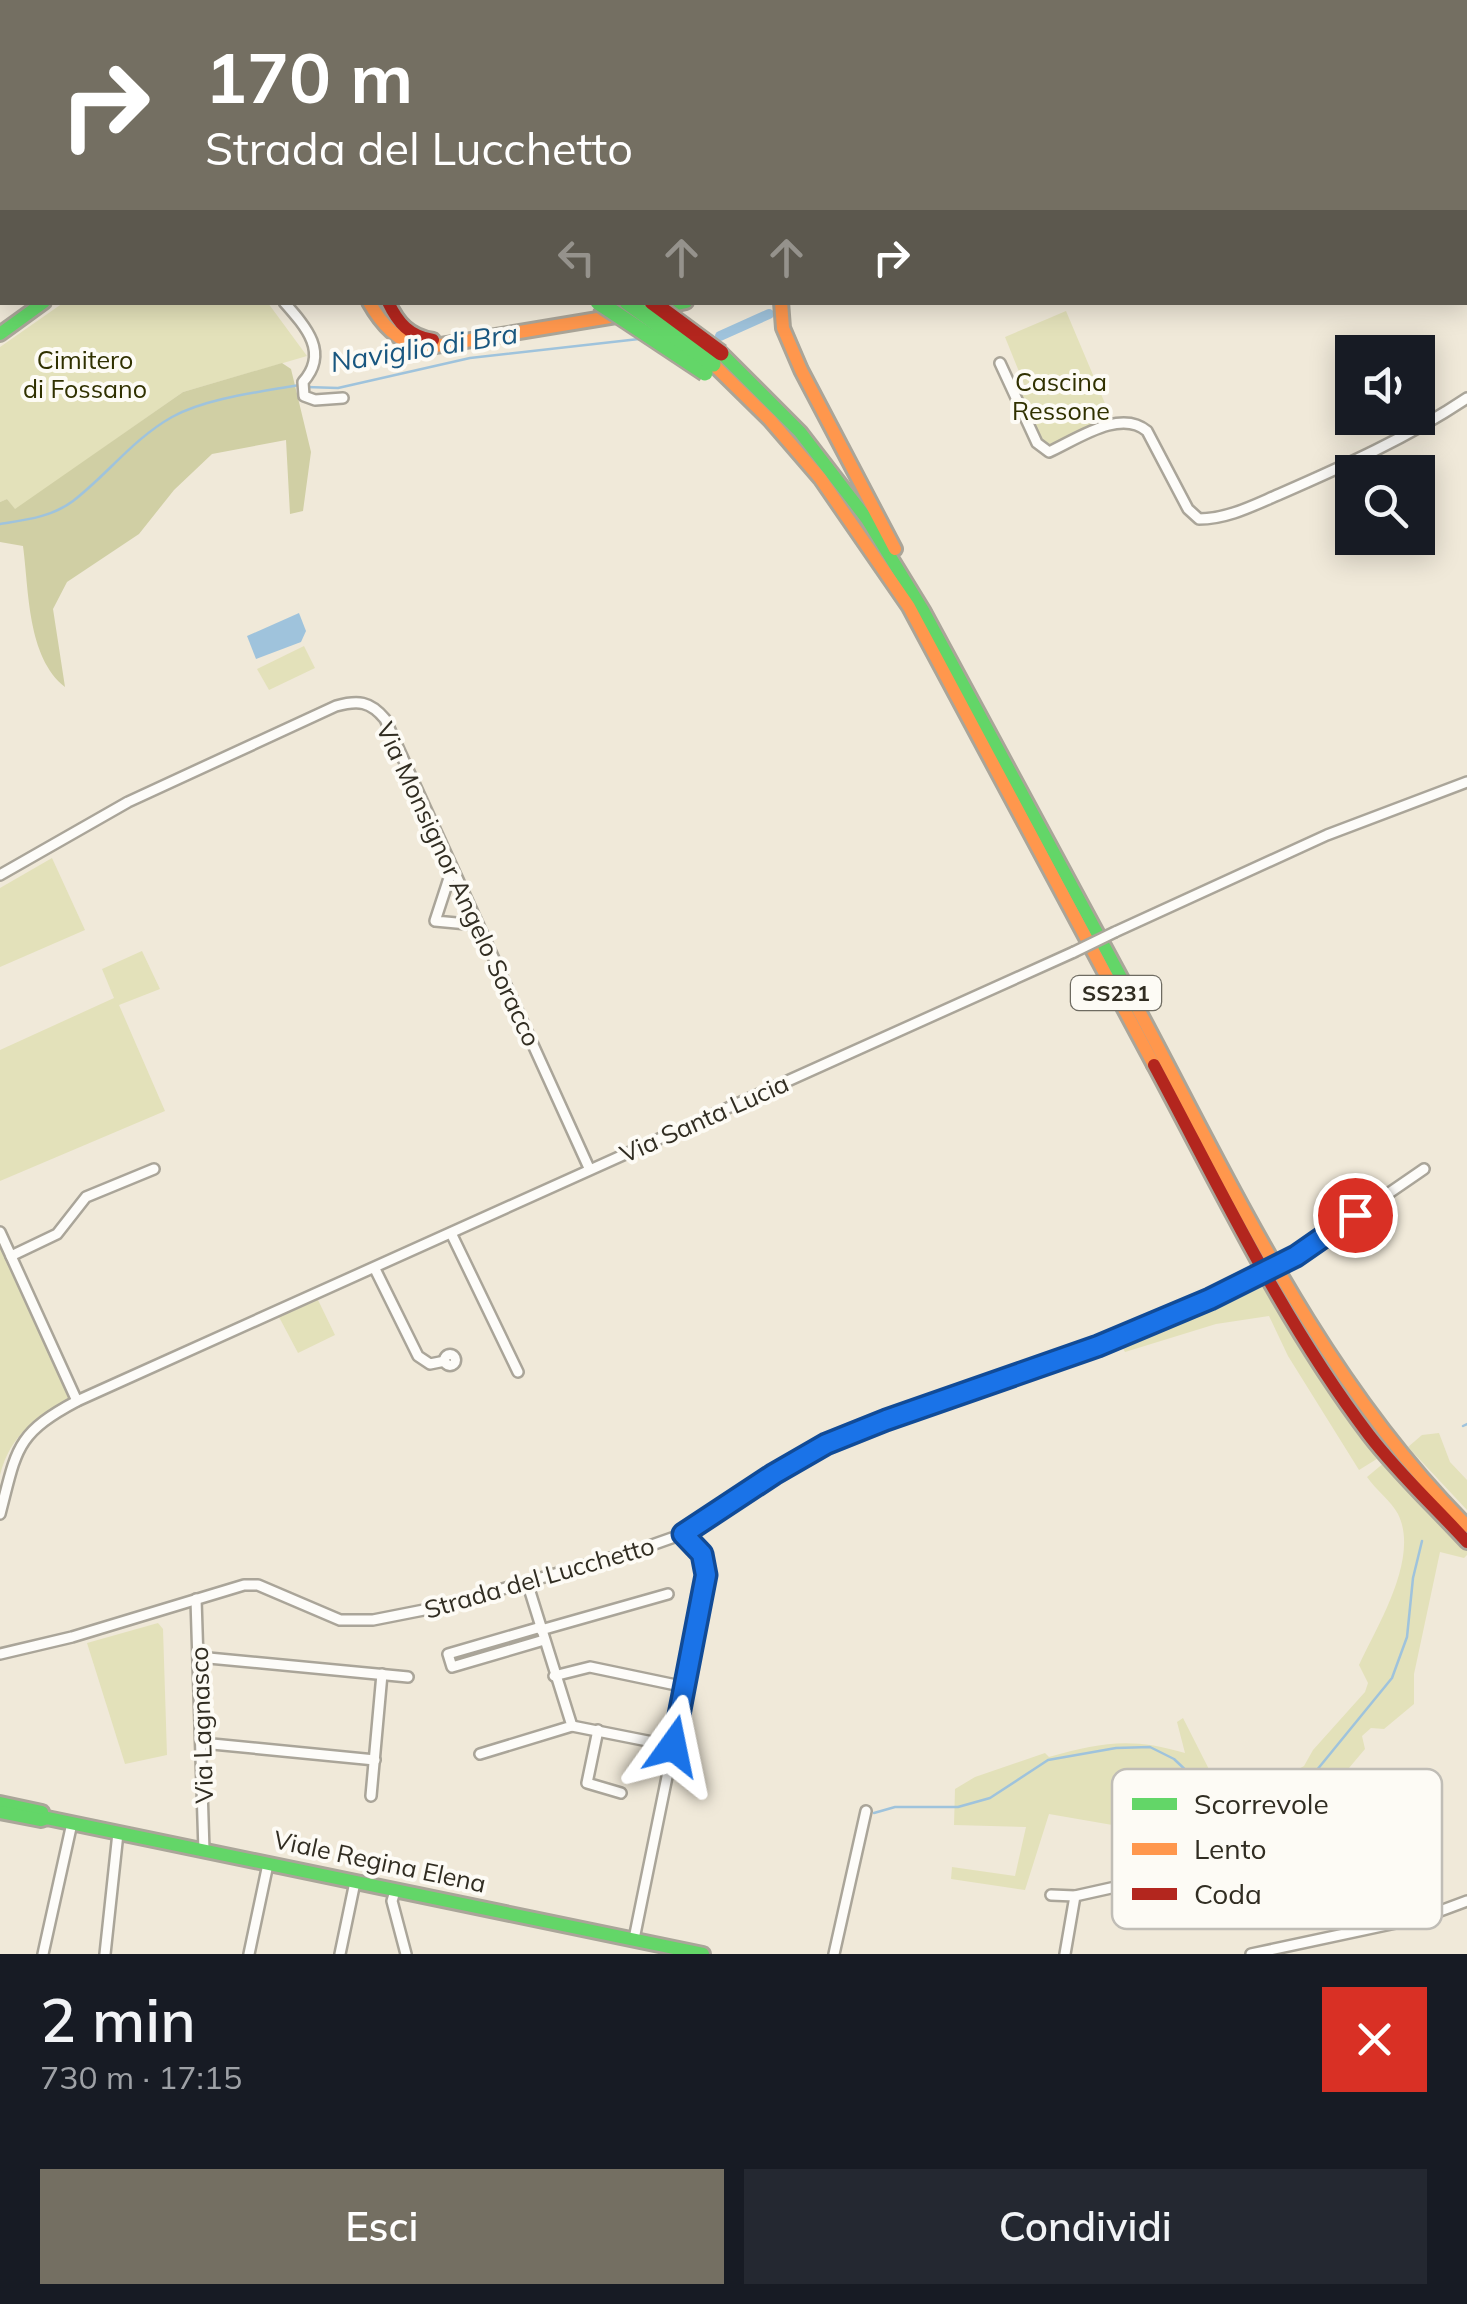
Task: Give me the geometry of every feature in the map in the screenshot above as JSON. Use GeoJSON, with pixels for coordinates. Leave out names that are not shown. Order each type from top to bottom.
{"type":"FeatureCollection","features":[{"type":"Feature","properties":{"kind":"main road"},"geometry":{"type":"LineString","coordinates":[[0,334],[40,305]]}},
{"type":"Feature","properties":{"kind":"main road"},"geometry":{"type":"LineString","coordinates":[[372,305],[379,320],[409,346],[439,348],[670,305]]}},
{"type":"Feature","properties":{"kind":"main road"},"geometry":{"type":"LineString","coordinates":[[389,305],[394,318],[408,333],[423,339],[472,342]]}},
{"type":"Feature","properties":{"kind":"main road"},"geometry":{"type":"LineString","coordinates":[[604,305],[713,364]]}},
{"type":"Feature","properties":{"kind":"main road","name":"SS231"},"geometry":{"type":"LineString","coordinates":[[631,305],[800,432],[867,519],[924,612],[1336,1372],[1411,1468],[1467,1526]]}},
{"type":"Feature","properties":{"kind":"main road","name":"SS231"},"geometry":{"type":"LineString","coordinates":[[655,305],[742,390],[818,473],[860,529],[909,607],[1274,1288],[1331,1382],[1382,1452],[1467,1542]]}},
{"type":"Feature","properties":{"kind":"main road"},"geometry":{"type":"LineString","coordinates":[[781,309],[783,328],[801,370],[890,537],[924,612]]}},
{"type":"Feature","properties":{"kind":"main road","name":"Viale Regina Elena"},"geometry":{"type":"LineString","coordinates":[[0,1803],[42,1812],[46,1818]]}},
{"type":"Feature","properties":{"kind":"main road","name":"Viale Regina Elena"},"geometry":{"type":"LineString","coordinates":[[0,1812],[72,1823],[356,1882],[394,1896],[703,1954]]}},
{"type":"Feature","properties":{"kind":"street"},"geometry":{"type":"LineString","coordinates":[[286,305],[305,330],[317,356],[316,366],[302,382],[304,396],[315,400],[344,398]]}},
{"type":"Feature","properties":{"kind":"street"},"geometry":{"type":"LineString","coordinates":[[1000,362],[1044,451],[1117,422],[1137,423],[1146,431],[1188,509],[1199,519],[1216,520],[1324,475],[1467,398]]}},
{"type":"Feature","properties":{"kind":"street","name":"Via Monsignor Angelo Soracco"},"geometry":{"type":"LineString","coordinates":[[0,875],[128,802],[336,706],[361,702],[377,710],[385,720],[590,1168]]}},
{"type":"Feature","properties":{"kind":"street","name":"Via Santa Lucia"},"geometry":{"type":"LineString","coordinates":[[0,1514],[22,1442],[35,1426],[77,1400],[1326,835],[1467,782]]}},
{"type":"Feature","properties":{"kind":"street"},"geometry":{"type":"LineString","coordinates":[[452,869],[434,921],[478,924]]}},
{"type":"Feature","properties":{"kind":"street","name":"Strada del Lucchetto"},"geometry":{"type":"LineString","coordinates":[[0,1654],[72,1637],[244,1585],[258,1585],[349,1621],[439,1608],[683,1534],[826,1444],[1098,1346],[1254,1279],[1296,1256],[1424,1168]]}},
{"type":"Feature","properties":{"kind":"street"},"geometry":{"type":"LineString","coordinates":[[11,1256],[56,1234],[86,1196],[154,1169]]}},
{"type":"Feature","properties":{"kind":"street"},"geometry":{"type":"LineString","coordinates":[[0,1232],[77,1400]]}},
{"type":"Feature","properties":{"kind":"street"},"geometry":{"type":"LineString","coordinates":[[451,1234],[518,1372]]}},
{"type":"Feature","properties":{"kind":"street"},"geometry":{"type":"LineString","coordinates":[[375,1268],[418,1356],[430,1364],[445,1361]]}},
{"type":"Feature","properties":{"kind":"street"},"geometry":{"type":"LineString","coordinates":[[634,1939],[706,1575],[702,1554],[683,1534]]}},
{"type":"Feature","properties":{"kind":"street"},"geometry":{"type":"LineString","coordinates":[[526,1582],[572,1726]]}},
{"type":"Feature","properties":{"kind":"street"},"geometry":{"type":"LineString","coordinates":[[542,1632],[452,1668],[448,1654],[542,1632],[668,1594]]}},
{"type":"Feature","properties":{"kind":"street","name":"Via Lagnasco"},"geometry":{"type":"LineString","coordinates":[[196,1599],[204,1851]]}},
{"type":"Feature","properties":{"kind":"street"},"geometry":{"type":"LineString","coordinates":[[198,1657],[408,1677]]}},
{"type":"Feature","properties":{"kind":"street"},"geometry":{"type":"LineString","coordinates":[[554,1676],[590,1667],[676,1685]]}},
{"type":"Feature","properties":{"kind":"street"},"geometry":{"type":"LineString","coordinates":[[371,1796],[382,1674]]}},
{"type":"Feature","properties":{"kind":"street"},"geometry":{"type":"LineString","coordinates":[[480,1754],[572,1726],[673,1746]]}},
{"type":"Feature","properties":{"kind":"street"},"geometry":{"type":"LineString","coordinates":[[598,1730],[587,1782],[621,1792]]}},
{"type":"Feature","properties":{"kind":"street"},"geometry":{"type":"LineString","coordinates":[[202,1743],[375,1760]]}},
{"type":"Feature","properties":{"kind":"street"},"geometry":{"type":"LineString","coordinates":[[834,1954],[866,1811]]}},
{"type":"Feature","properties":{"kind":"street"},"geometry":{"type":"LineString","coordinates":[[43,1954],[72,1823]]}},
{"type":"Feature","properties":{"kind":"street"},"geometry":{"type":"LineString","coordinates":[[105,1954],[118,1833]]}},
{"type":"Feature","properties":{"kind":"street"},"geometry":{"type":"LineString","coordinates":[[250,1954],[268,1864]]}},
{"type":"Feature","properties":{"kind":"street"},"geometry":{"type":"LineString","coordinates":[[340,1954],[356,1882]]}},
{"type":"Feature","properties":{"kind":"street"},"geometry":{"type":"LineString","coordinates":[[1051,1895],[1075,1896],[1112,1888]]}},
{"type":"Feature","properties":{"kind":"street"},"geometry":{"type":"LineString","coordinates":[[394,1896],[406,1954]]}},
{"type":"Feature","properties":{"kind":"street"},"geometry":{"type":"LineString","coordinates":[[1065,1954],[1075,1896]]}},
{"type":"Feature","properties":{"kind":"street"},"geometry":{"type":"LineString","coordinates":[[1442,1910],[1467,1900]]}},
{"type":"Feature","properties":{"kind":"street"},"geometry":{"type":"LineString","coordinates":[[1251,1954],[1368,1929]]}},
{"type":"Feature","properties":{"kind":"green space","name":"Cimitero di Fossano"},"geometry":{"type":"Polygon","coordinates":[[[60,305],[269,305],[307,356],[183,392],[15,510],[7,499],[0,502],[0,347],[60,305]]]}},
{"type":"Feature","properties":{"kind":"green space","name":"Cascina Ressone"},"geometry":{"type":"Polygon","coordinates":[[[1066,311],[1112,420],[1045,448],[1022,397],[1024,384],[1005,337],[1066,311]]]}},
{"type":"Feature","properties":{"kind":"green space"},"geometry":{"type":"Polygon","coordinates":[[[282,363],[291,369],[311,452],[303,511],[290,514],[286,440],[212,454],[174,490],[139,534],[67,582],[53,609],[65,687],[43,659],[37,641],[23,546],[0,542],[0,502],[7,499],[15,509],[183,392],[282,363]]]}},
{"type":"Feature","properties":{"kind":"green space"},"geometry":{"type":"Polygon","coordinates":[[[304,646],[315,668],[269,690],[257,669],[304,646]]]}},
{"type":"Feature","properties":{"kind":"green space"},"geometry":{"type":"Polygon","coordinates":[[[52,858],[85,930],[0,967],[0,888],[52,858]]]}},
{"type":"Feature","properties":{"kind":"green space"},"geometry":{"type":"Polygon","coordinates":[[[142,951],[160,989],[119,1005],[165,1111],[0,1181],[0,1050],[114,998],[102,969],[142,951]]]}},
{"type":"Feature","properties":{"kind":"green space"},"geometry":{"type":"Polygon","coordinates":[[[0,1245],[71,1398],[18,1438],[0,1475],[0,1245]]]}},
{"type":"Feature","properties":{"kind":"green space"},"geometry":{"type":"Polygon","coordinates":[[[1264,1285],[1305,1358],[1380,1457],[1359,1470],[1288,1356],[1269,1316],[1216,1324],[1125,1352],[1120,1343],[1264,1285]]]}},
{"type":"Feature","properties":{"kind":"green space"},"geometry":{"type":"Polygon","coordinates":[[[318,1300],[335,1335],[298,1353],[279,1317],[318,1300]]]}},
{"type":"Feature","properties":{"kind":"green space"},"geometry":{"type":"Polygon","coordinates":[[[1439,1433],[1450,1462],[1467,1480],[1467,1510],[1408,1447],[1422,1435],[1439,1433]]]}},
{"type":"Feature","properties":{"kind":"green space"},"geometry":{"type":"Polygon","coordinates":[[[1385,1462],[1467,1547],[1467,1555],[1464,1558],[1440,1552],[1414,1674],[1414,1704],[1384,1729],[1371,1728],[1362,1736],[1365,1749],[1349,1768],[1298,1769],[1365,1692],[1368,1683],[1359,1665],[1400,1571],[1404,1551],[1398,1514],[1367,1477],[1385,1462]]]}},
{"type":"Feature","properties":{"kind":"green space"},"geometry":{"type":"Polygon","coordinates":[[[158,1623],[163,1629],[167,1755],[125,1764],[87,1643],[158,1623]]]}},
{"type":"Feature","properties":{"kind":"green space"},"geometry":{"type":"Polygon","coordinates":[[[1183,1718],[1209,1769],[1112,1769],[1112,1825],[1049,1814],[1025,1890],[951,1879],[952,1867],[1015,1876],[1026,1827],[954,1825],[955,1789],[975,1777],[1045,1753],[1049,1757],[1101,1745],[1132,1743],[1185,1753],[1177,1722],[1183,1718]]]}},
{"type":"Feature","properties":{"kind":"water"},"geometry":{"type":"Polygon","coordinates":[[[299,613],[306,631],[301,642],[256,659],[247,636],[299,613]]]}},
{"type":"Feature","properties":{"kind":"waterway","name":"Naviglio di Bra"},"geometry":{"type":"LineString","coordinates":[[720,336],[769,314]]}},
{"type":"Feature","properties":{"kind":"waterway","name":"Naviglio di Bra"},"geometry":{"type":"LineString","coordinates":[[306,387],[338,388],[470,358],[639,339]]}},
{"type":"Feature","properties":{"kind":"waterway","name":"Naviglio di Bra"},"geometry":{"type":"LineString","coordinates":[[0,524],[38,517],[65,506],[145,436],[186,410],[234,396],[299,385]]}},
{"type":"Feature","properties":{"kind":"waterway"},"geometry":{"type":"LineString","coordinates":[[1463,1426],[1467,1424]]}},
{"type":"Feature","properties":{"kind":"waterway"},"geometry":{"type":"LineString","coordinates":[[1318,1769],[1392,1678],[1407,1637],[1413,1578],[1422,1541]]}},
{"type":"Feature","properties":{"kind":"waterway"},"geometry":{"type":"LineString","coordinates":[[874,1813],[895,1807],[958,1807],[990,1798],[1048,1760],[1116,1748],[1150,1747],[1185,1769]]}},
{"type":"Feature","properties":{"kind":"traffic: fast"},"geometry":{"type":"LineString","coordinates":[[0,334],[40,305]]}},
{"type":"Feature","properties":{"kind":"traffic: fast"},"geometry":{"type":"LineString","coordinates":[[603,305],[705,373]]}},
{"type":"Feature","properties":{"kind":"traffic: fast"},"geometry":{"type":"LineString","coordinates":[[631,305],[713,364]]}},
{"type":"Feature","properties":{"kind":"traffic: fast"},"geometry":{"type":"LineString","coordinates":[[650,310],[672,305]]}},
{"type":"Feature","properties":{"kind":"traffic: fast"},"geometry":{"type":"LineString","coordinates":[[721,353],[800,432],[867,519],[924,612],[1138,1009]]}},
{"type":"Feature","properties":{"kind":"traffic: fast"},"geometry":{"type":"LineString","coordinates":[[0,1803],[42,1812]]}},
{"type":"Feature","properties":{"kind":"traffic: fast"},"geometry":{"type":"LineString","coordinates":[[0,1812],[47,1818],[703,1954]]}},
{"type":"Feature","properties":{"kind":"traffic: slow"},"geometry":{"type":"LineString","coordinates":[[371,305],[391,331],[423,348],[628,314]]}},
{"type":"Feature","properties":{"kind":"traffic: slow"},"geometry":{"type":"LineString","coordinates":[[781,305],[783,328],[801,370],[895,549]]}},
{"type":"Feature","properties":{"kind":"traffic: slow"},"geometry":{"type":"LineString","coordinates":[[713,364],[770,420],[820,478],[909,607],[1154,1065]]}},
{"type":"Feature","properties":{"kind":"traffic: slow"},"geometry":{"type":"LineString","coordinates":[[1138,1009],[1246,1213],[1324,1346],[1415,1469],[1467,1526]]}},
{"type":"Feature","properties":{"kind":"traffic: jam"},"geometry":{"type":"LineString","coordinates":[[390,305],[405,327],[433,340]]}},
{"type":"Feature","properties":{"kind":"traffic: jam"},"geometry":{"type":"LineString","coordinates":[[656,305],[721,353]]}},
{"type":"Feature","properties":{"kind":"traffic: jam"},"geometry":{"type":"LineString","coordinates":[[1154,1065],[1254,1254],[1338,1392],[1392,1463],[1467,1542]]}},
{"type":"Feature","properties":{"kind":"route"},"geometry":{"type":"LineString","coordinates":[[673,1746],[706,1575],[702,1554],[683,1534],[826,1444],[1098,1346],[1210,1299],[1296,1256],[1355,1215]]}}]}
